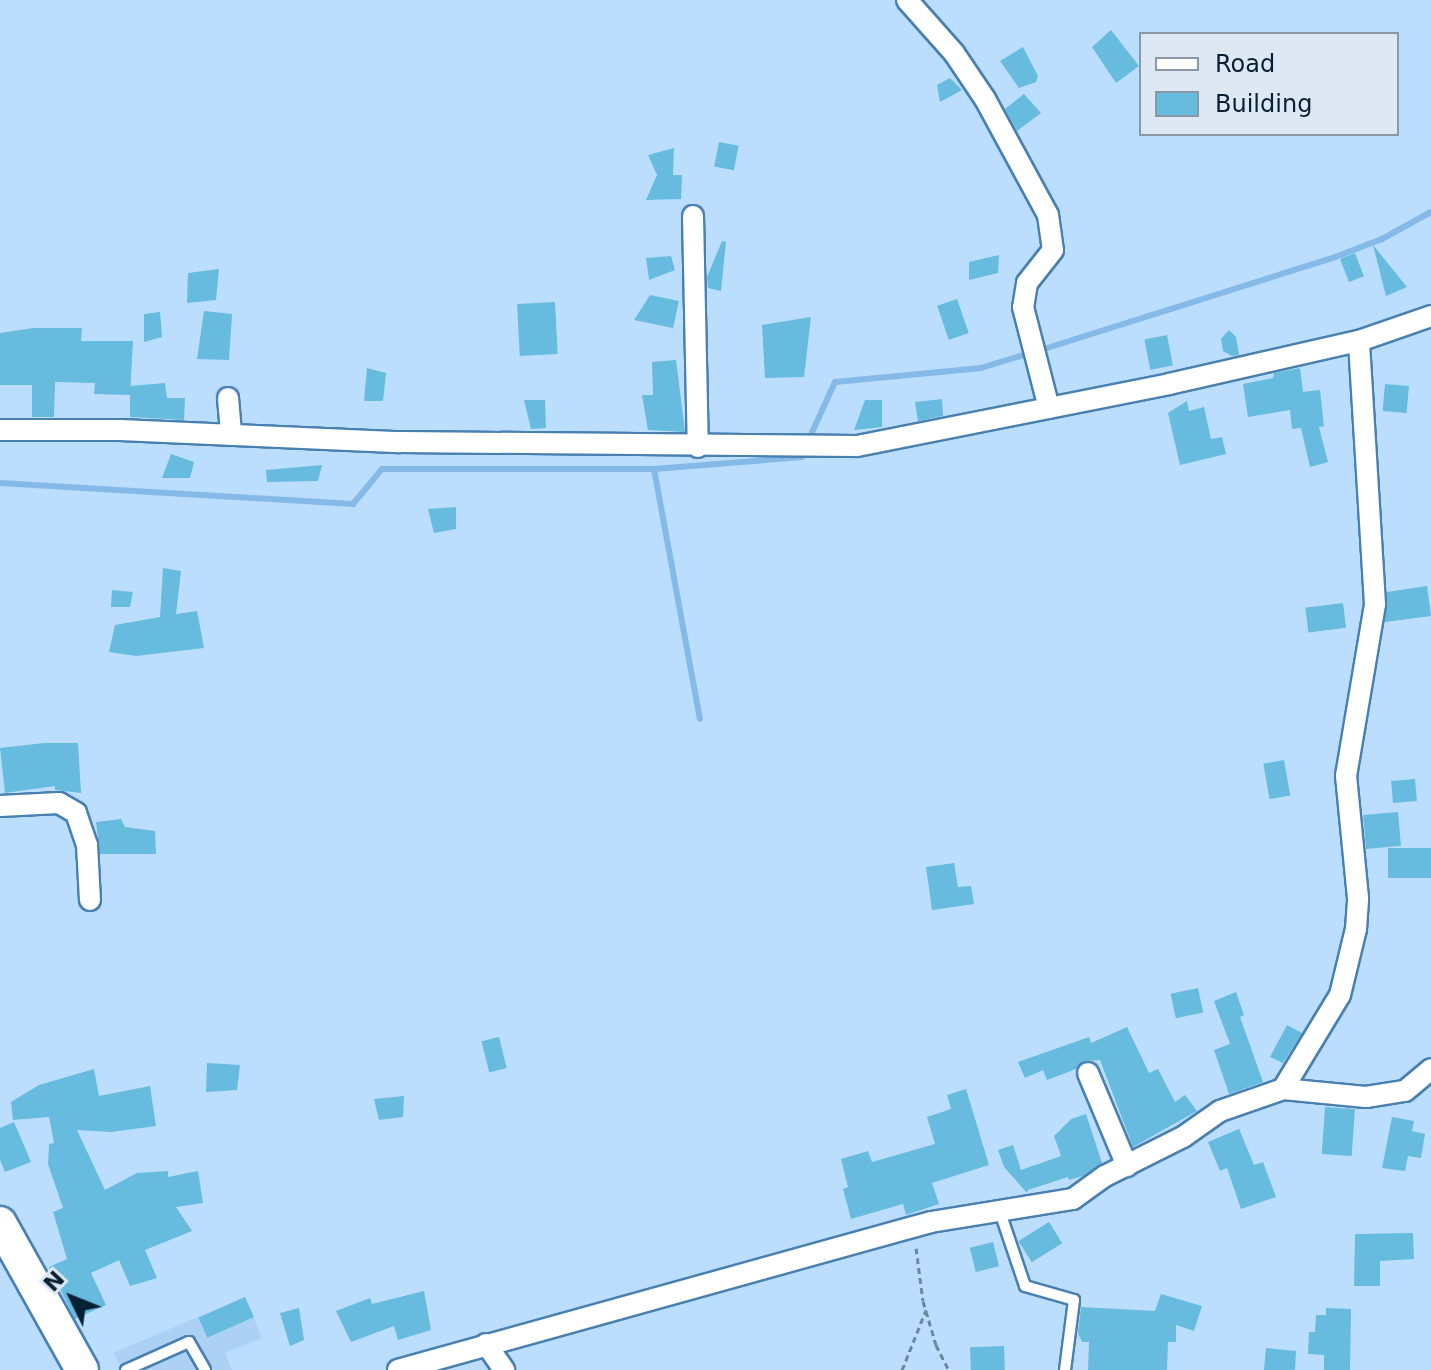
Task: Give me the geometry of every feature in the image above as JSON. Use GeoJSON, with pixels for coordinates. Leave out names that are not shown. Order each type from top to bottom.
{"type":"FeatureCollection","features":[{"type":"Feature","properties":{"kind":"main road"},"geometry":{"type":"LineString","coordinates":[[0,1223],[82,1370]]}},
{"type":"Feature","properties":{"kind":"street"},"geometry":{"type":"LineString","coordinates":[[907,0],[954,53],[977,87],[1048,215],[1053,250],[1027,283],[1023,307],[1049,408]]}},
{"type":"Feature","properties":{"kind":"street"},"geometry":{"type":"LineString","coordinates":[[693,216],[698,447]]}},
{"type":"Feature","properties":{"kind":"street"},"geometry":{"type":"LineString","coordinates":[[0,430],[698,447],[857,446],[1359,341],[1431,316]]}},
{"type":"Feature","properties":{"kind":"street"},"geometry":{"type":"LineString","coordinates":[[1283,1089],[1340,995],[1356,929],[1358,898],[1346,776],[1375,604],[1359,341]]}},
{"type":"Feature","properties":{"kind":"street"},"geometry":{"type":"LineString","coordinates":[[228,398],[231,435]]}},
{"type":"Feature","properties":{"kind":"street"},"geometry":{"type":"LineString","coordinates":[[0,806],[59,803],[76,813],[87,845],[90,900]]}},
{"type":"Feature","properties":{"kind":"street"},"geometry":{"type":"LineString","coordinates":[[398,1370],[927,1223],[1073,1199],[1105,1176],[1183,1137],[1220,1111],[1283,1089],[1366,1097],[1405,1091],[1431,1069]]}},
{"type":"Feature","properties":{"kind":"street"},"geometry":{"type":"LineString","coordinates":[[1088,1073],[1127,1166]]}},
{"type":"Feature","properties":{"kind":"street"},"geometry":{"type":"LineString","coordinates":[[486,1344],[504,1370]]}},
{"type":"Feature","properties":{"kind":"lane"},"geometry":{"type":"LineString","coordinates":[[1000,1212],[1025,1286],[1074,1300],[1065,1370]]}},
{"type":"Feature","properties":{"kind":"lane"},"geometry":{"type":"LineString","coordinates":[[126,1370],[189,1342],[205,1370]]}},
{"type":"Feature","properties":{"kind":"path"},"geometry":{"type":"LineString","coordinates":[[927,1223],[917,1237],[916,1254],[926,1310],[936,1345],[949,1370]]}},
{"type":"Feature","properties":{"kind":"path"},"geometry":{"type":"LineString","coordinates":[[902,1370],[926,1310]]}},
{"type":"Feature","properties":{"kind":"shaded area"},"geometry":{"type":"Polygon","coordinates":[[[245,1297],[262,1338],[225,1353],[232,1370],[123,1370],[113,1353],[245,1297]]]}},
{"type":"Feature","properties":{"kind":"building"},"geometry":{"type":"Polygon","coordinates":[[[1111,30],[1139,66],[1116,83],[1092,47],[1111,30]]]}},
{"type":"Feature","properties":{"kind":"building"},"geometry":{"type":"Polygon","coordinates":[[[1023,47],[1038,76],[1036,82],[1019,88],[1000,61],[1023,47]]]}},
{"type":"Feature","properties":{"kind":"building"},"geometry":{"type":"Polygon","coordinates":[[[950,78],[962,90],[940,102],[937,85],[950,78]]]}},
{"type":"Feature","properties":{"kind":"building"},"geometry":{"type":"Polygon","coordinates":[[[1024,94],[1041,113],[1017,131],[1005,109],[1024,94]]]}},
{"type":"Feature","properties":{"kind":"building"},"geometry":{"type":"Polygon","coordinates":[[[719,142],[739,146],[734,170],[714,167],[719,142]]]}},
{"type":"Feature","properties":{"kind":"building"},"geometry":{"type":"Polygon","coordinates":[[[674,148],[673,175],[682,175],[681,199],[646,200],[657,175],[648,155],[674,148]]]}},
{"type":"Feature","properties":{"kind":"building"},"geometry":{"type":"Polygon","coordinates":[[[722,241],[726,242],[721,291],[708,288],[707,277],[722,241]]]}},
{"type":"Feature","properties":{"kind":"building"},"geometry":{"type":"Polygon","coordinates":[[[1373,245],[1407,287],[1386,296],[1373,245]]]}},
{"type":"Feature","properties":{"kind":"building"},"geometry":{"type":"Polygon","coordinates":[[[1355,253],[1364,276],[1349,282],[1340,259],[1355,253]]]}},
{"type":"Feature","properties":{"kind":"building"},"geometry":{"type":"Polygon","coordinates":[[[999,255],[998,273],[969,280],[969,262],[999,255]]]}},
{"type":"Feature","properties":{"kind":"building"},"geometry":{"type":"Polygon","coordinates":[[[671,256],[675,270],[649,280],[646,258],[671,256]]]}},
{"type":"Feature","properties":{"kind":"building"},"geometry":{"type":"Polygon","coordinates":[[[219,269],[216,300],[187,303],[188,273],[219,269]]]}},
{"type":"Feature","properties":{"kind":"building"},"geometry":{"type":"Polygon","coordinates":[[[650,295],[679,301],[673,328],[634,320],[650,295]]]}},
{"type":"Feature","properties":{"kind":"building"},"geometry":{"type":"Polygon","coordinates":[[[957,299],[969,333],[949,340],[937,306],[957,299]]]}},
{"type":"Feature","properties":{"kind":"building"},"geometry":{"type":"Polygon","coordinates":[[[555,302],[558,354],[520,356],[517,304],[555,302]]]}},
{"type":"Feature","properties":{"kind":"building"},"geometry":{"type":"Polygon","coordinates":[[[204,311],[232,314],[229,360],[197,359],[204,311]]]}},
{"type":"Feature","properties":{"kind":"building"},"geometry":{"type":"Polygon","coordinates":[[[160,312],[162,337],[144,342],[144,314],[160,312]]]}},
{"type":"Feature","properties":{"kind":"building"},"geometry":{"type":"Polygon","coordinates":[[[811,317],[804,377],[765,378],[762,325],[811,317]]]}},
{"type":"Feature","properties":{"kind":"building"},"geometry":{"type":"Polygon","coordinates":[[[33,328],[82,328],[81,341],[133,341],[130,395],[94,394],[95,383],[55,382],[54,417],[32,417],[32,385],[0,385],[0,333],[33,328]]]}},
{"type":"Feature","properties":{"kind":"building"},"geometry":{"type":"Polygon","coordinates":[[[1229,330],[1236,337],[1239,355],[1232,356],[1223,351],[1221,339],[1229,330]]]}},
{"type":"Feature","properties":{"kind":"building"},"geometry":{"type":"Polygon","coordinates":[[[1167,335],[1173,365],[1150,370],[1144,339],[1167,335]]]}},
{"type":"Feature","properties":{"kind":"building"},"geometry":{"type":"Polygon","coordinates":[[[676,360],[685,432],[648,430],[642,395],[653,395],[652,362],[676,360]]]}},
{"type":"Feature","properties":{"kind":"building"},"geometry":{"type":"Polygon","coordinates":[[[367,368],[386,373],[383,401],[364,401],[367,368]]]}},
{"type":"Feature","properties":{"kind":"building"},"geometry":{"type":"Polygon","coordinates":[[[1300,368],[1303,392],[1320,390],[1324,426],[1319,427],[1328,462],[1310,467],[1301,428],[1292,429],[1290,410],[1248,417],[1243,384],[1300,368]]]}},
{"type":"Feature","properties":{"kind":"building"},"geometry":{"type":"Polygon","coordinates":[[[165,383],[167,398],[185,398],[184,420],[130,417],[130,386],[165,383]]]}},
{"type":"Feature","properties":{"kind":"building"},"geometry":{"type":"Polygon","coordinates":[[[1385,384],[1409,386],[1407,413],[1383,411],[1385,384]]]}},
{"type":"Feature","properties":{"kind":"building"},"geometry":{"type":"Polygon","coordinates":[[[942,399],[943,416],[918,421],[915,402],[942,399]]]}},
{"type":"Feature","properties":{"kind":"building"},"geometry":{"type":"Polygon","coordinates":[[[524,400],[545,400],[546,428],[531,429],[524,400]]]}},
{"type":"Feature","properties":{"kind":"building"},"geometry":{"type":"Polygon","coordinates":[[[865,400],[882,400],[882,427],[854,430],[865,400]]]}},
{"type":"Feature","properties":{"kind":"building"},"geometry":{"type":"Polygon","coordinates":[[[1187,401],[1189,411],[1204,407],[1211,439],[1222,437],[1226,454],[1180,465],[1168,413],[1187,401]]]}},
{"type":"Feature","properties":{"kind":"building"},"geometry":{"type":"Polygon","coordinates":[[[171,454],[194,462],[190,478],[162,478],[171,454]]]}},
{"type":"Feature","properties":{"kind":"building"},"geometry":{"type":"Polygon","coordinates":[[[322,465],[318,481],[267,482],[266,470],[322,465]]]}},
{"type":"Feature","properties":{"kind":"building"},"geometry":{"type":"Polygon","coordinates":[[[456,507],[456,529],[434,533],[428,509],[456,507]]]}},
{"type":"Feature","properties":{"kind":"building"},"geometry":{"type":"Polygon","coordinates":[[[163,568],[181,571],[176,614],[197,611],[204,648],[136,656],[109,652],[115,625],[160,617],[163,568]]]}},
{"type":"Feature","properties":{"kind":"building"},"geometry":{"type":"Polygon","coordinates":[[[1427,586],[1431,616],[1385,622],[1387,592],[1427,586]]]}},
{"type":"Feature","properties":{"kind":"building"},"geometry":{"type":"Polygon","coordinates":[[[112,590],[133,592],[130,607],[111,607],[112,590]]]}},
{"type":"Feature","properties":{"kind":"building"},"geometry":{"type":"Polygon","coordinates":[[[1343,603],[1346,628],[1308,632],[1305,608],[1343,603]]]}},
{"type":"Feature","properties":{"kind":"building"},"geometry":{"type":"Polygon","coordinates":[[[78,743],[81,793],[55,790],[55,786],[5,793],[0,748],[78,743]]]}},
{"type":"Feature","properties":{"kind":"building"},"geometry":{"type":"Polygon","coordinates":[[[1284,760],[1290,795],[1270,799],[1263,764],[1284,760]]]}},
{"type":"Feature","properties":{"kind":"building"},"geometry":{"type":"Polygon","coordinates":[[[1415,779],[1417,801],[1393,803],[1391,781],[1415,779]]]}},
{"type":"Feature","properties":{"kind":"building"},"geometry":{"type":"Polygon","coordinates":[[[1398,812],[1401,846],[1366,849],[1363,815],[1398,812]]]}},
{"type":"Feature","properties":{"kind":"building"},"geometry":{"type":"Polygon","coordinates":[[[121,819],[125,827],[155,831],[156,854],[100,854],[96,822],[121,819]]]}},
{"type":"Feature","properties":{"kind":"building"},"geometry":{"type":"Polygon","coordinates":[[[1388,848],[1431,848],[1431,878],[1388,878],[1388,848]]]}},
{"type":"Feature","properties":{"kind":"building"},"geometry":{"type":"Polygon","coordinates":[[[954,863],[958,887],[971,886],[974,904],[932,910],[926,867],[954,863]]]}},
{"type":"Feature","properties":{"kind":"building"},"geometry":{"type":"Polygon","coordinates":[[[1198,988],[1203,1012],[1176,1018],[1171,994],[1198,988]]]}},
{"type":"Feature","properties":{"kind":"building"},"geometry":{"type":"Polygon","coordinates":[[[1236,992],[1244,1015],[1240,1017],[1263,1082],[1229,1094],[1214,1050],[1230,1044],[1214,1001],[1236,992]]]}},
{"type":"Feature","properties":{"kind":"building"},"geometry":{"type":"Polygon","coordinates":[[[1287,1025],[1302,1033],[1283,1063],[1270,1057],[1287,1025]]]}},
{"type":"Feature","properties":{"kind":"building"},"geometry":{"type":"Polygon","coordinates":[[[1127,1027],[1149,1073],[1158,1069],[1175,1102],[1185,1095],[1197,1111],[1133,1147],[1100,1060],[1084,1061],[1076,1069],[1047,1080],[1043,1070],[1025,1078],[1018,1062],[1089,1037],[1091,1043],[1127,1027]]]}},
{"type":"Feature","properties":{"kind":"building"},"geometry":{"type":"Polygon","coordinates":[[[499,1037],[507,1068],[489,1072],[482,1041],[499,1037]]]}},
{"type":"Feature","properties":{"kind":"building"},"geometry":{"type":"Polygon","coordinates":[[[207,1063],[240,1065],[237,1090],[206,1092],[207,1063]]]}},
{"type":"Feature","properties":{"kind":"building"},"geometry":{"type":"Polygon","coordinates":[[[94,1069],[99,1096],[150,1086],[156,1126],[111,1132],[77,1130],[105,1190],[137,1173],[168,1171],[168,1177],[198,1171],[203,1203],[176,1207],[192,1231],[145,1250],[157,1278],[130,1286],[119,1260],[91,1273],[106,1305],[75,1319],[49,1267],[67,1259],[53,1212],[63,1208],[48,1164],[49,1144],[54,1143],[49,1117],[13,1120],[11,1102],[39,1085],[94,1069]]]}},
{"type":"Feature","properties":{"kind":"building"},"geometry":{"type":"Polygon","coordinates":[[[966,1089],[989,1165],[932,1183],[939,1204],[906,1215],[903,1204],[851,1219],[843,1189],[848,1187],[841,1159],[868,1151],[872,1162],[935,1144],[927,1117],[951,1109],[947,1095],[966,1089]]]}},
{"type":"Feature","properties":{"kind":"building"},"geometry":{"type":"Polygon","coordinates":[[[404,1096],[403,1117],[379,1120],[374,1099],[404,1096]]]}},
{"type":"Feature","properties":{"kind":"building"},"geometry":{"type":"Polygon","coordinates":[[[1325,1107],[1355,1109],[1352,1156],[1322,1154],[1325,1107]]]}},
{"type":"Feature","properties":{"kind":"building"},"geometry":{"type":"Polygon","coordinates":[[[1086,1114],[1102,1163],[1083,1176],[1069,1180],[1068,1177],[1028,1190],[1027,1193],[1004,1167],[998,1150],[1013,1145],[1021,1170],[1061,1156],[1054,1136],[1071,1119],[1086,1114]]]}},
{"type":"Feature","properties":{"kind":"building"},"geometry":{"type":"Polygon","coordinates":[[[1392,1117],[1414,1121],[1412,1131],[1425,1134],[1421,1158],[1408,1156],[1405,1171],[1382,1168],[1392,1117]]]}},
{"type":"Feature","properties":{"kind":"building"},"geometry":{"type":"Polygon","coordinates":[[[14,1122],[31,1162],[5,1172],[0,1160],[0,1128],[14,1122]]]}},
{"type":"Feature","properties":{"kind":"building"},"geometry":{"type":"Polygon","coordinates":[[[1239,1129],[1254,1165],[1263,1162],[1276,1197],[1241,1209],[1227,1168],[1220,1171],[1208,1142],[1239,1129]]]}},
{"type":"Feature","properties":{"kind":"building"},"geometry":{"type":"Polygon","coordinates":[[[1049,1222],[1062,1243],[1032,1262],[1018,1241],[1049,1222]]]}},
{"type":"Feature","properties":{"kind":"building"},"geometry":{"type":"Polygon","coordinates":[[[1413,1233],[1414,1259],[1380,1261],[1380,1286],[1354,1286],[1355,1234],[1413,1233]]]}},
{"type":"Feature","properties":{"kind":"building"},"geometry":{"type":"Polygon","coordinates":[[[993,1242],[999,1266],[976,1272],[970,1248],[993,1242]]]}},
{"type":"Feature","properties":{"kind":"building"},"geometry":{"type":"Polygon","coordinates":[[[424,1291],[431,1330],[398,1340],[394,1326],[351,1342],[336,1311],[370,1298],[372,1304],[424,1291]]]}},
{"type":"Feature","properties":{"kind":"building"},"geometry":{"type":"Polygon","coordinates":[[[1161,1294],[1202,1306],[1194,1331],[1176,1325],[1176,1342],[1168,1342],[1167,1370],[1088,1370],[1089,1342],[1082,1342],[1078,1333],[1081,1307],[1155,1311],[1161,1294]]]}},
{"type":"Feature","properties":{"kind":"building"},"geometry":{"type":"Polygon","coordinates":[[[245,1297],[254,1317],[207,1338],[198,1318],[245,1297]]]}},
{"type":"Feature","properties":{"kind":"building"},"geometry":{"type":"Polygon","coordinates":[[[299,1308],[304,1340],[290,1346],[280,1313],[299,1308]]]}},
{"type":"Feature","properties":{"kind":"building"},"geometry":{"type":"Polygon","coordinates":[[[1326,1308],[1351,1309],[1350,1370],[1324,1370],[1324,1355],[1308,1354],[1309,1332],[1315,1332],[1316,1315],[1326,1315],[1326,1308]]]}},
{"type":"Feature","properties":{"kind":"building"},"geometry":{"type":"Polygon","coordinates":[[[1004,1346],[1005,1370],[971,1370],[970,1347],[1004,1346]]]}},
{"type":"Feature","properties":{"kind":"building"},"geometry":{"type":"Polygon","coordinates":[[[1266,1348],[1296,1351],[1295,1370],[1264,1370],[1266,1348]]]}},
{"type":"Feature","properties":{"kind":"waterway"},"geometry":{"type":"LineString","coordinates":[[1047,348],[1335,257],[1382,239],[1431,212]]}},
{"type":"Feature","properties":{"kind":"waterway"},"geometry":{"type":"LineString","coordinates":[[809,439],[835,382],[981,368],[1030,353]]}},
{"type":"Feature","properties":{"kind":"waterway"},"geometry":{"type":"LineString","coordinates":[[0,483],[353,504],[382,469],[654,469],[802,457],[804,451]]}},
{"type":"Feature","properties":{"kind":"waterway"},"geometry":{"type":"LineString","coordinates":[[654,469],[700,719]]}}]}
